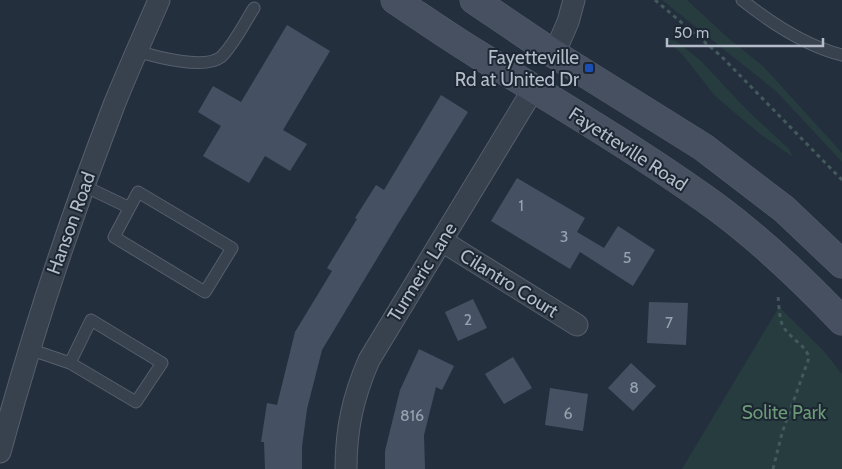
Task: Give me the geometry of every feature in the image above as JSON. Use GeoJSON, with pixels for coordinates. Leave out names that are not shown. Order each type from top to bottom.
{"type":"FeatureCollection","features":[{"type":"Feature","properties":{"kind":"main road","name":"Fayetteville Road"},"geometry":{"type":"LineString","coordinates":[[395,0],[476,54],[534,88],[720,210],[760,242],[842,322]]}},
{"type":"Feature","properties":{"kind":"main road"},"geometry":{"type":"LineString","coordinates":[[474,0],[554,54],[703,147],[784,209],[842,264]]}},
{"type":"Feature","properties":{"kind":"street","name":"Hanson Road"},"geometry":{"type":"LineString","coordinates":[[0,452],[29,349],[84,186],[115,103],[159,0]]}},
{"type":"Feature","properties":{"kind":"street"},"geometry":{"type":"LineString","coordinates":[[554,54],[568,22],[574,0]]}},
{"type":"Feature","properties":{"kind":"street","name":"Turmeric Lane"},"geometry":{"type":"LineString","coordinates":[[346,469],[347,434],[352,406],[358,385],[369,360],[534,88]]}},
{"type":"Feature","properties":{"kind":"street","name":"Cilantro Court"},"geometry":{"type":"LineString","coordinates":[[442,240],[577,326]]}},
{"type":"Feature","properties":{"kind":"lane"},"geometry":{"type":"LineString","coordinates":[[742,0],[769,21],[824,51],[842,55]]}},
{"type":"Feature","properties":{"kind":"lane"},"geometry":{"type":"LineString","coordinates":[[137,51],[187,61],[214,61],[226,51],[254,8]]}},
{"type":"Feature","properties":{"kind":"lane"},"geometry":{"type":"LineString","coordinates":[[84,186],[128,207]]}},
{"type":"Feature","properties":{"kind":"lane"},"geometry":{"type":"LineString","coordinates":[[138,192],[232,248],[205,292],[114,237],[128,207],[138,192]]}},
{"type":"Feature","properties":{"kind":"lane"},"geometry":{"type":"LineString","coordinates":[[29,349],[70,363],[136,402],[162,363],[91,320],[70,363]]}},
{"type":"Feature","properties":{"kind":"path"},"geometry":{"type":"LineString","coordinates":[[655,0],[721,56],[842,180]]}},
{"type":"Feature","properties":{"kind":"path"},"geometry":{"type":"LineString","coordinates":[[773,469],[782,433],[809,358],[808,352],[790,336],[782,324],[778,296]]}},
{"type":"Feature","properties":{"kind":"green space"},"geometry":{"type":"Polygon","coordinates":[[[662,0],[687,0],[727,37],[764,67],[842,153],[842,162],[777,92],[662,0]]]}},
{"type":"Feature","properties":{"kind":"green space"},"geometry":{"type":"Polygon","coordinates":[[[665,39],[676,41],[700,60],[747,110],[789,149],[793,157],[760,134],[715,96],[682,54],[665,39]]]}},
{"type":"Feature","properties":{"kind":"green space","name":"Solite Park"},"geometry":{"type":"Polygon","coordinates":[[[779,307],[823,350],[842,374],[842,469],[682,469],[779,307]]]}},
{"type":"Feature","properties":{"kind":"building"},"geometry":{"type":"Polygon","coordinates":[[[287,25],[330,51],[283,130],[307,144],[290,171],[265,156],[249,183],[203,156],[221,126],[198,112],[213,86],[241,102],[287,25]]]}},
{"type":"Feature","properties":{"kind":"building"},"geometry":{"type":"Polygon","coordinates":[[[441,95],[468,112],[322,350],[307,409],[302,447],[302,469],[265,469],[264,442],[261,442],[267,403],[277,405],[295,332],[332,271],[327,268],[357,219],[355,218],[376,185],[384,190],[441,95]]]}},
{"type":"Feature","properties":{"kind":"building"},"geometry":{"type":"Polygon","coordinates":[[[517,178],[585,218],[577,232],[604,248],[618,226],[655,250],[633,286],[580,252],[570,269],[491,221],[517,178]]]}},
{"type":"Feature","properties":{"kind":"building"},"geometry":{"type":"Polygon","coordinates":[[[473,299],[487,328],[458,341],[445,312],[473,299]]]}},
{"type":"Feature","properties":{"kind":"building"},"geometry":{"type":"Polygon","coordinates":[[[649,302],[688,303],[686,345],[647,343],[649,302]]]}},
{"type":"Feature","properties":{"kind":"building"},"geometry":{"type":"Polygon","coordinates":[[[419,349],[454,366],[442,390],[436,387],[424,435],[425,469],[385,469],[385,451],[400,390],[419,349]]]}},
{"type":"Feature","properties":{"kind":"building"},"geometry":{"type":"Polygon","coordinates":[[[513,357],[532,388],[504,404],[485,374],[513,357]]]}},
{"type":"Feature","properties":{"kind":"building"},"geometry":{"type":"Polygon","coordinates":[[[631,363],[656,386],[633,411],[608,388],[631,363]]]}},
{"type":"Feature","properties":{"kind":"building"},"geometry":{"type":"Polygon","coordinates":[[[550,388],[588,394],[583,431],[545,425],[550,388]]]}},
{"type":"Feature","properties":{"kind":"place","name":"Fayetteville Rd at United Dr"},"geometry":{"type":"Point","coordinates":[589,68]}}]}
